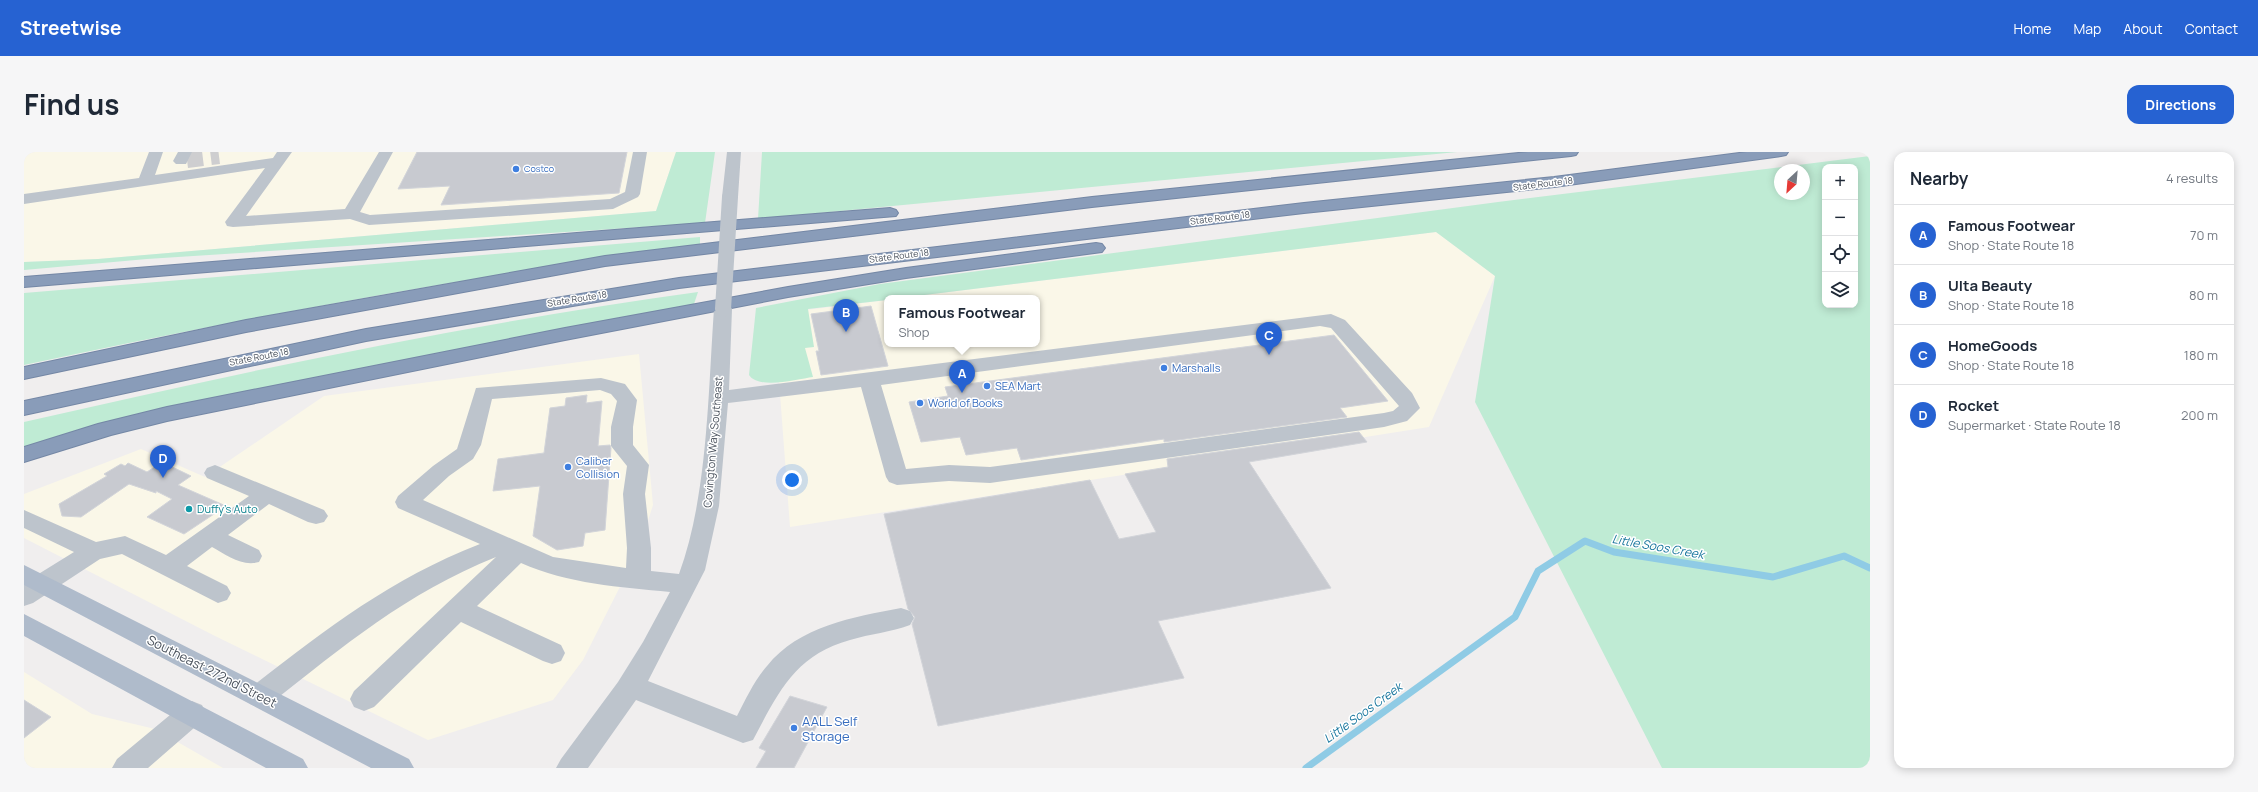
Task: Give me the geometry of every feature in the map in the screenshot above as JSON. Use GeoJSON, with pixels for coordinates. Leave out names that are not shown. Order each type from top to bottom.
{"type":"FeatureCollection","features":[{"type":"Feature","properties":{"kind":"highway"},"geometry":{"type":"LineString","coordinates":[[24,373],[246,326],[605,261],[1302,179],[1571,152]]}},
{"type":"Feature","properties":{"kind":"highway","name":"State Route 18"},"geometry":{"type":"LineString","coordinates":[[24,408],[219,365],[366,335],[663,285],[1288,210],[1489,190],[1781,152]]}},
{"type":"Feature","properties":{"kind":"highway"},"geometry":{"type":"LineString","coordinates":[[24,282],[1302,179]]}},
{"type":"Feature","properties":{"kind":"highway"},"geometry":{"type":"LineString","coordinates":[[24,455],[106,429],[167,414],[565,334],[788,292],[906,273],[1171,238],[1489,190]]}},
{"type":"Feature","properties":{"kind":"main road","name":"Southeast 272nd Street"},"geometry":{"type":"LineString","coordinates":[[30,585],[260,696],[399,768]]}},
{"type":"Feature","properties":{"kind":"main road"},"geometry":{"type":"LineString","coordinates":[[24,624],[293,768]]}},
{"type":"Feature","properties":{"kind":"street"},"geometry":{"type":"LineString","coordinates":[[351,214],[386,152]]}},
{"type":"Feature","properties":{"kind":"street"},"geometry":{"type":"LineString","coordinates":[[281,157],[233,222],[351,214],[369,220],[612,204],[632,194],[640,152]]}},
{"type":"Feature","properties":{"kind":"street","name":"Covington Way Southeast"},"geometry":{"type":"LineString","coordinates":[[571,768],[600,733],[631,686],[662,634],[692,572],[709,507],[734,152]]}},
{"type":"Feature","properties":{"kind":"street"},"geometry":{"type":"LineString","coordinates":[[24,199],[145,181],[281,157]]}},
{"type":"Feature","properties":{"kind":"street"},"geometry":{"type":"LineString","coordinates":[[145,181],[154,159],[184,158]]}},
{"type":"Feature","properties":{"kind":"street"},"geometry":{"type":"LineString","coordinates":[[55,209],[62,193]]}},
{"type":"Feature","properties":{"kind":"street"},"geometry":{"type":"LineString","coordinates":[[717,398],[869,380],[1320,320],[1331,320],[1338,324],[1405,398],[1410,408],[1400,416],[1384,420],[990,475],[949,474],[897,477],[869,380]]}},
{"type":"Feature","properties":{"kind":"street"},"geometry":{"type":"LineString","coordinates":[[638,579],[639,548],[634,494],[638,465],[622,446],[622,427],[627,400],[622,392],[610,386],[583,384],[483,393],[470,445],[465,454],[441,471],[406,502],[549,565],[600,575],[638,579],[686,584]]}},
{"type":"Feature","properties":{"kind":"street"},"geometry":{"type":"LineString","coordinates":[[215,473],[316,516]]}},
{"type":"Feature","properties":{"kind":"street"},"geometry":{"type":"LineString","coordinates":[[168,567],[267,494]]}},
{"type":"Feature","properties":{"kind":"street"},"geometry":{"type":"LineString","coordinates":[[24,518],[94,552]]}},
{"type":"Feature","properties":{"kind":"street"},"geometry":{"type":"LineString","coordinates":[[210,536],[250,556]]}},
{"type":"Feature","properties":{"kind":"street"},"geometry":{"type":"LineString","coordinates":[[30,585],[94,552],[125,545],[218,593]]}},
{"type":"Feature","properties":{"kind":"street"},"geometry":{"type":"LineString","coordinates":[[364,699],[458,609],[510,548]]}},
{"type":"Feature","properties":{"kind":"street"},"geometry":{"type":"LineString","coordinates":[[260,696],[355,623],[404,590],[463,560],[510,548]]}},
{"type":"Feature","properties":{"kind":"street"},"geometry":{"type":"LineString","coordinates":[[458,609],[552,653]]}},
{"type":"Feature","properties":{"kind":"street"},"geometry":{"type":"LineString","coordinates":[[631,686],[743,731],[777,672],[798,654],[816,642],[843,629],[901,618]]}},
{"type":"Feature","properties":{"kind":"street"},"geometry":{"type":"LineString","coordinates":[[127,768],[192,713]]}},
{"type":"Feature","properties":{"kind":"shaded area"},"geometry":{"type":"Polygon","coordinates":[[[24,152],[676,152],[656,211],[98,259],[24,262],[24,152]]]}},
{"type":"Feature","properties":{"kind":"shaded area"},"geometry":{"type":"Polygon","coordinates":[[[1436,232],[1495,276],[1429,427],[790,527],[774,314],[884,300],[884,347],[1040,347],[1040,295],[924,295],[1436,232]]]}},
{"type":"Feature","properties":{"kind":"shaded area"},"geometry":{"type":"Polygon","coordinates":[[[639,354],[653,505],[639,549],[583,660],[553,700],[428,740],[213,635],[24,538],[24,494],[141,449],[205,477],[324,396],[639,354]]]}},
{"type":"Feature","properties":{"kind":"shaded area"},"geometry":{"type":"Polygon","coordinates":[[[24,672],[92,714],[155,729],[223,768],[24,768],[24,672]]]}},
{"type":"Feature","properties":{"kind":"green space"},"geometry":{"type":"Polygon","coordinates":[[[676,152],[715,152],[705,223],[147,259],[24,270],[24,262],[98,259],[656,211],[676,152]]]}},
{"type":"Feature","properties":{"kind":"green space"},"geometry":{"type":"Polygon","coordinates":[[[762,152],[1457,152],[758,219],[762,152]]]}},
{"type":"Feature","properties":{"kind":"green space"},"geometry":{"type":"Polygon","coordinates":[[[1870,156],[1870,768],[1662,768],[1475,402],[1495,276],[1436,232],[924,295],[884,295],[884,300],[808,309],[814,347],[805,348],[813,377],[789,381],[770,383],[761,382],[749,375],[756,308],[880,284],[1498,202],[1774,168],[1774,200],[1810,200],[1810,164],[1805,164],[1870,156]]]}},
{"type":"Feature","properties":{"kind":"green space"},"geometry":{"type":"Polygon","coordinates":[[[700,237],[700,244],[615,256],[361,298],[192,330],[24,365],[24,293],[700,237]]]}},
{"type":"Feature","properties":{"kind":"green space"},"geometry":{"type":"Polygon","coordinates":[[[698,292],[694,304],[80,429],[24,447],[24,422],[275,367],[444,333],[613,304],[698,292]]]}},
{"type":"Feature","properties":{"kind":"building","name":"Costco"},"geometry":{"type":"Polygon","coordinates":[[[417,152],[627,152],[619,193],[441,205],[450,186],[398,189],[417,152]]]}},
{"type":"Feature","properties":{"kind":"building"},"geometry":{"type":"Polygon","coordinates":[[[871,306],[888,366],[821,375],[816,351],[819,351],[811,314],[871,306]]]}},
{"type":"Feature","properties":{"kind":"building"},"geometry":{"type":"Polygon","coordinates":[[[1334,335],[1388,401],[1340,408],[1347,417],[1164,442],[1164,439],[1021,460],[1017,448],[966,455],[960,437],[921,442],[909,402],[948,396],[945,387],[1334,335]]]}},
{"type":"Feature","properties":{"kind":"building"},"geometry":{"type":"Polygon","coordinates":[[[587,395],[586,403],[602,401],[598,446],[610,445],[611,448],[605,530],[585,533],[583,546],[557,550],[533,536],[540,486],[493,491],[498,459],[544,453],[550,408],[565,406],[566,398],[587,395]]]}},
{"type":"Feature","properties":{"kind":"building"},"geometry":{"type":"Polygon","coordinates":[[[1359,432],[1367,442],[1249,462],[1331,588],[1158,621],[1184,678],[938,726],[912,624],[915,617],[908,609],[884,514],[1090,480],[1119,539],[1156,532],[1125,474],[1168,467],[1167,459],[1359,432]]]}},
{"type":"Feature","properties":{"kind":"building"},"geometry":{"type":"Polygon","coordinates":[[[162,462],[191,476],[178,485],[226,506],[184,534],[147,517],[172,499],[156,491],[156,493],[129,484],[81,517],[62,516],[59,504],[107,476],[104,474],[121,464],[125,466],[128,463],[147,472],[162,462]]]}},
{"type":"Feature","properties":{"kind":"building","name":"AALL Self Storage"},"geometry":{"type":"Polygon","coordinates":[[[790,696],[827,707],[794,768],[756,768],[766,751],[759,748],[790,696]]]}},
{"type":"Feature","properties":{"kind":"building"},"geometry":{"type":"Polygon","coordinates":[[[24,700],[51,717],[24,738],[24,700]]]}},
{"type":"Feature","properties":{"kind":"waterway","name":"Little Soos Creek"},"geometry":{"type":"LineString","coordinates":[[1306,768],[1515,617],[1538,571],[1585,541],[1614,552],[1773,577],[1844,556],[1870,568]]}},
{"type":"Feature","properties":{"kind":"tunnel"},"geometry":{"type":"LineString","coordinates":[[187,160],[219,156]]}},
{"type":"Feature","properties":{"kind":"place","name":"Costco"},"geometry":{"type":"Point","coordinates":[516,169]}},
{"type":"Feature","properties":{"kind":"place","name":"Ulta Beauty"},"geometry":{"type":"Point","coordinates":[846,332]}},
{"type":"Feature","properties":{"kind":"place","name":"HomeGoods"},"geometry":{"type":"Point","coordinates":[1269,355]}},
{"type":"Feature","properties":{"kind":"place","name":"Marshalls"},"geometry":{"type":"Point","coordinates":[1164,368]}},
{"type":"Feature","properties":{"kind":"place","name":"SEA Mart"},"geometry":{"type":"Point","coordinates":[987,386]}},
{"type":"Feature","properties":{"kind":"place","name":"Famous Footwear"},"geometry":{"type":"Point","coordinates":[962,393]}},
{"type":"Feature","properties":{"kind":"place","name":"World of Books"},"geometry":{"type":"Point","coordinates":[920,403]}},
{"type":"Feature","properties":{"kind":"place","name":"Caliber Collision"},"geometry":{"type":"Point","coordinates":[568,467]}},
{"type":"Feature","properties":{"kind":"place","name":"Rocket"},"geometry":{"type":"Point","coordinates":[163,478]}},
{"type":"Feature","properties":{"kind":"place","name":"Duffy's Auto"},"geometry":{"type":"Point","coordinates":[189,509]}},
{"type":"Feature","properties":{"kind":"place","name":"AALL Self Storage"},"geometry":{"type":"Point","coordinates":[794,728]}}]}
